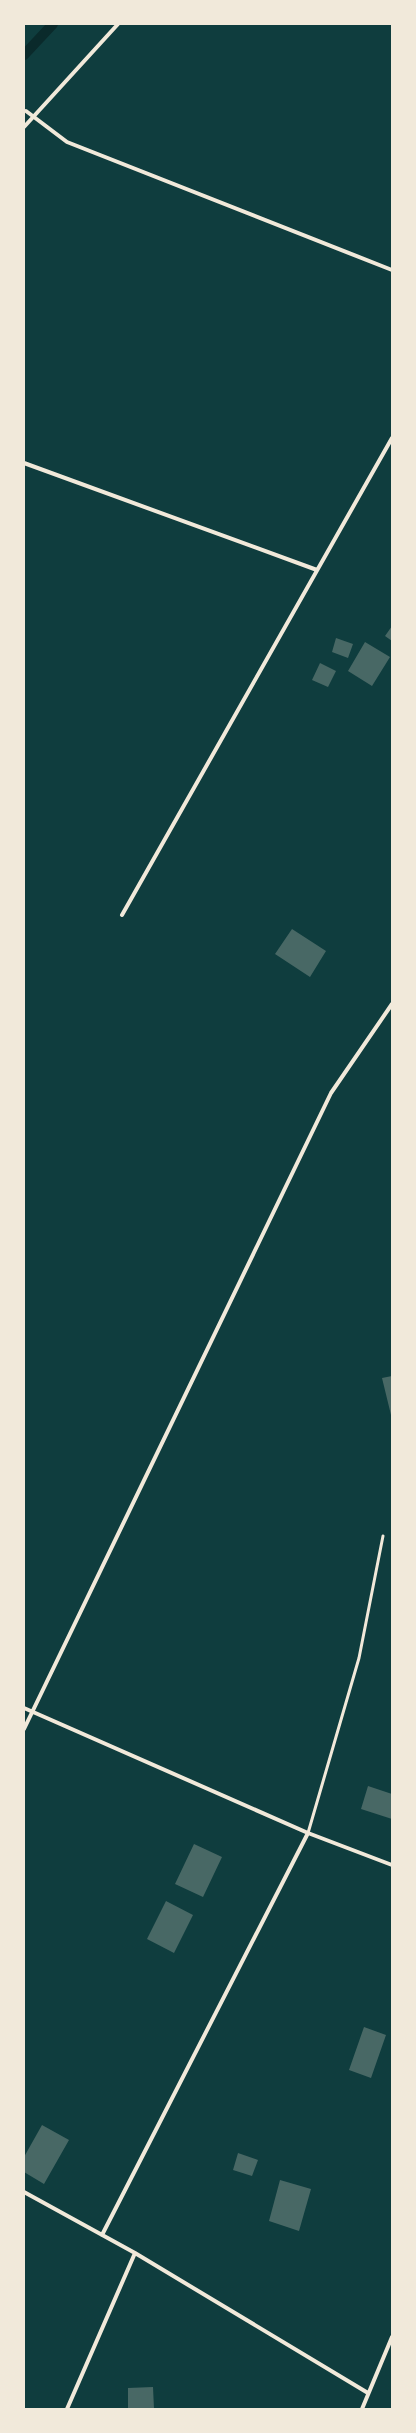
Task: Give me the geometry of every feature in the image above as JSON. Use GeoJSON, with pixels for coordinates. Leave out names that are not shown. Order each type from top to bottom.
{"type":"FeatureCollection","features":[{"type":"Feature","properties":{"kind":"street"},"geometry":{"type":"LineString","coordinates":[[24,127],[118,24]]}},
{"type":"Feature","properties":{"kind":"street"},"geometry":{"type":"LineString","coordinates":[[26,111],[67,142],[392,270]]}},
{"type":"Feature","properties":{"kind":"street"},"geometry":{"type":"LineString","coordinates":[[122,915],[392,438]]}},
{"type":"Feature","properties":{"kind":"street"},"geometry":{"type":"LineString","coordinates":[[24,463],[317,570]]}},
{"type":"Feature","properties":{"kind":"street"},"geometry":{"type":"LineString","coordinates":[[24,1729],[330,1093],[392,1004]]}},
{"type":"Feature","properties":{"kind":"street"},"geometry":{"type":"LineString","coordinates":[[24,1708],[308,1833],[392,1865]]}},
{"type":"Feature","properties":{"kind":"street"},"geometry":{"type":"LineString","coordinates":[[102,2235],[308,1833]]}},
{"type":"Feature","properties":{"kind":"street"},"geometry":{"type":"LineString","coordinates":[[24,2192],[136,2253],[368,2393]]}},
{"type":"Feature","properties":{"kind":"street"},"geometry":{"type":"LineString","coordinates":[[67,2409],[136,2253]]}},
{"type":"Feature","properties":{"kind":"street"},"geometry":{"type":"LineString","coordinates":[[362,2409],[392,2337]]}},
{"type":"Feature","properties":{"kind":"lane"},"geometry":{"type":"LineString","coordinates":[[308,1833],[359,1658],[383,1536]]}},
{"type":"Feature","properties":{"kind":"building"},"geometry":{"type":"Polygon","coordinates":[[[392,626],[392,641],[385,636],[392,626]]]}},
{"type":"Feature","properties":{"kind":"building"},"geometry":{"type":"Polygon","coordinates":[[[336,638],[353,644],[348,658],[332,652],[336,638]]]}},
{"type":"Feature","properties":{"kind":"building"},"geometry":{"type":"Polygon","coordinates":[[[365,642],[390,657],[372,686],[348,671],[365,642]]]}},
{"type":"Feature","properties":{"kind":"building"},"geometry":{"type":"Polygon","coordinates":[[[320,663],[336,671],[328,687],[312,680],[320,663]]]}},
{"type":"Feature","properties":{"kind":"building"},"geometry":{"type":"Polygon","coordinates":[[[292,929],[326,951],[310,977],[275,954],[292,929]]]}},
{"type":"Feature","properties":{"kind":"building"},"geometry":{"type":"Polygon","coordinates":[[[392,1376],[392,1415],[391,1415],[382,1378],[392,1376]]]}},
{"type":"Feature","properties":{"kind":"building"},"geometry":{"type":"Polygon","coordinates":[[[368,1786],[392,1794],[392,1819],[361,1809],[368,1786]]]}},
{"type":"Feature","properties":{"kind":"building"},"geometry":{"type":"Polygon","coordinates":[[[194,1844],[222,1857],[203,1897],[175,1884],[194,1844]]]}},
{"type":"Feature","properties":{"kind":"building"},"geometry":{"type":"Polygon","coordinates":[[[166,1901],[193,1915],[174,1953],[147,1939],[166,1901]]]}},
{"type":"Feature","properties":{"kind":"building"},"geometry":{"type":"Polygon","coordinates":[[[364,2027],[386,2035],[371,2078],[349,2070],[364,2027]]]}},
{"type":"Feature","properties":{"kind":"building"},"geometry":{"type":"Polygon","coordinates":[[[42,2125],[69,2140],[44,2184],[24,2172],[24,2157],[42,2125]]]}},
{"type":"Feature","properties":{"kind":"building"},"geometry":{"type":"Polygon","coordinates":[[[238,2153],[258,2160],[252,2176],[233,2170],[238,2153]]]}},
{"type":"Feature","properties":{"kind":"building"},"geometry":{"type":"Polygon","coordinates":[[[280,2180],[311,2189],[299,2231],[269,2221],[280,2180]]]}},
{"type":"Feature","properties":{"kind":"building"},"geometry":{"type":"Polygon","coordinates":[[[153,2387],[154,2409],[128,2409],[128,2388],[153,2387]]]}},
{"type":"Feature","properties":{"kind":"waterway"},"geometry":{"type":"LineString","coordinates":[[24,55],[53,24]]}}]}
